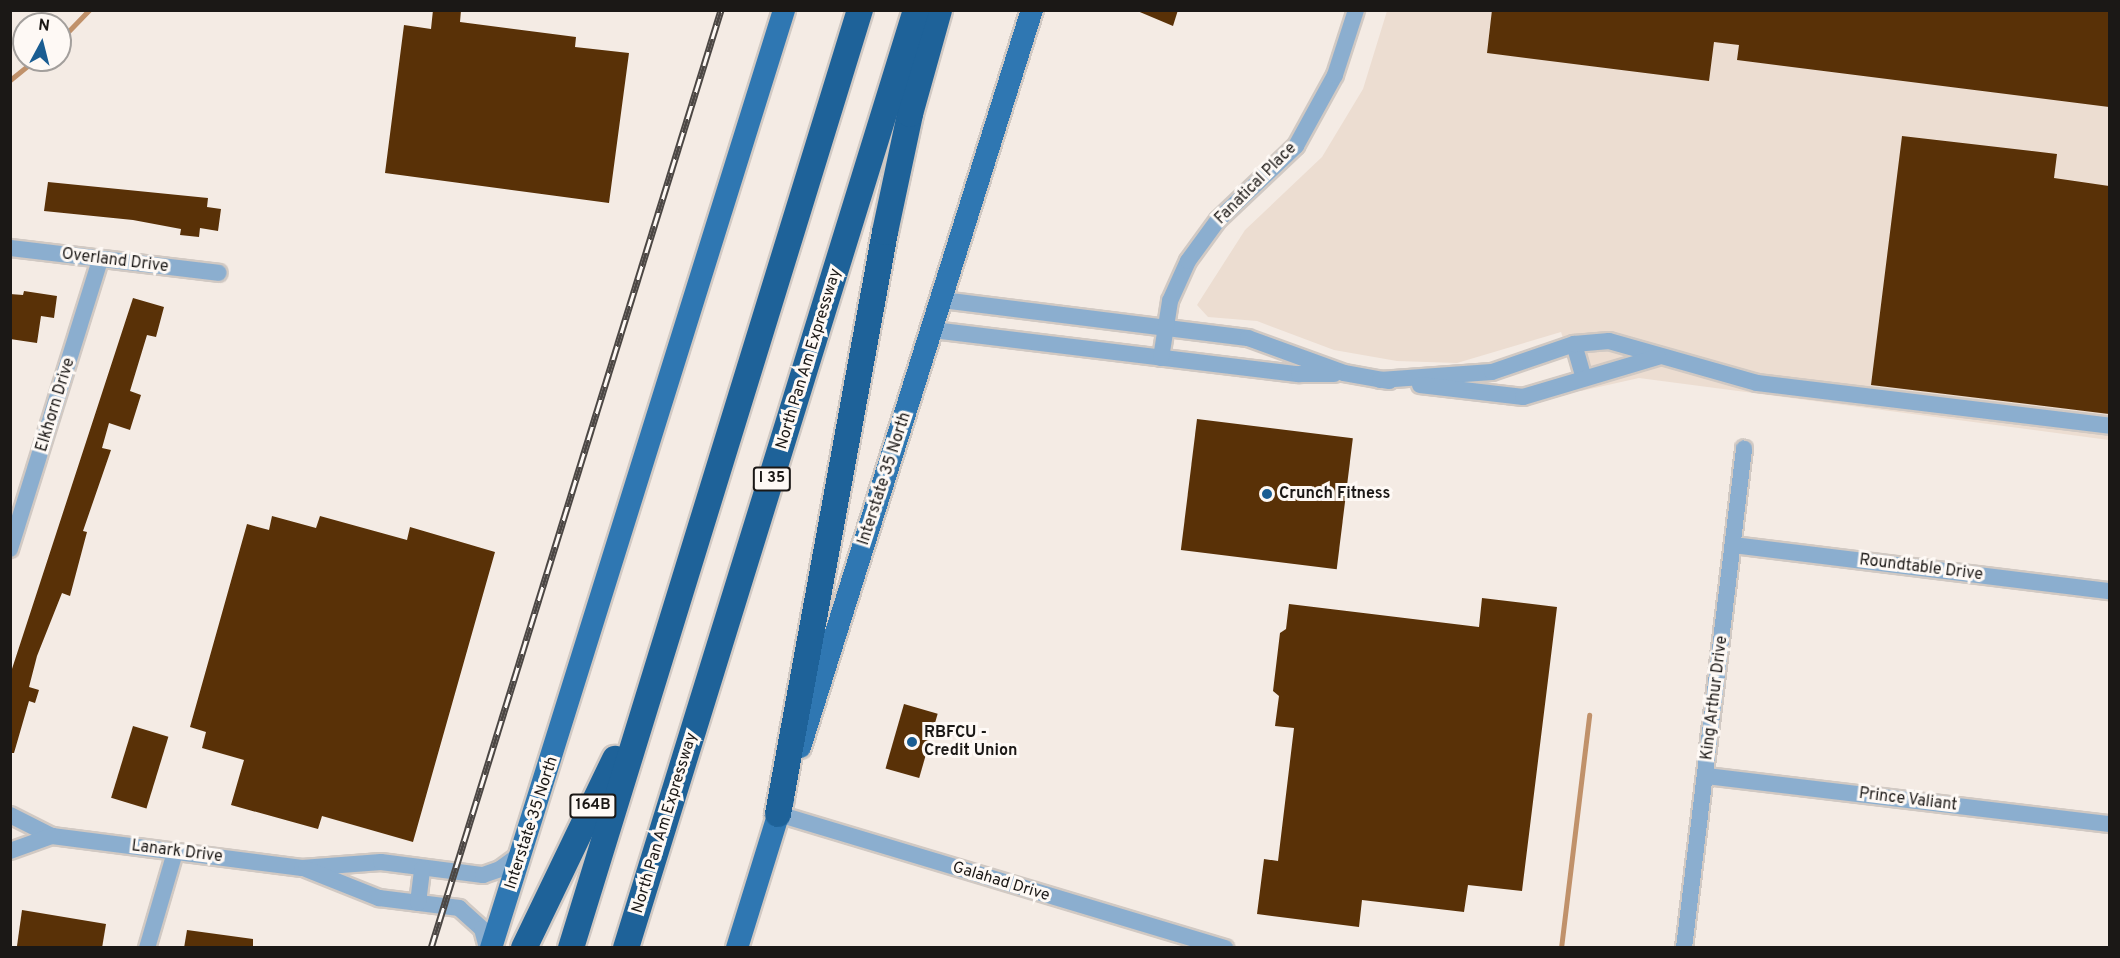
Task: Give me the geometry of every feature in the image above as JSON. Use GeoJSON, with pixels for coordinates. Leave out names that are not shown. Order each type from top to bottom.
{"type":"FeatureCollection","features":[{"type":"Feature","properties":{"kind":"highway"},"geometry":{"type":"LineString","coordinates":[[571,948],[860,10]]}},
{"type":"Feature","properties":{"kind":"highway","name":"North Pan Am Expressway"},"geometry":{"type":"LineString","coordinates":[[626,948],[916,10]]}},
{"type":"Feature","properties":{"kind":"highway"},"geometry":{"type":"LineString","coordinates":[[778,814],[885,232],[910,114],[939,10]]}},
{"type":"Feature","properties":{"kind":"highway","name":"164B"},"geometry":{"type":"LineString","coordinates":[[524,948],[658,663]]}},
{"type":"Feature","properties":{"kind":"main road","name":"Interstate 35 North"},"geometry":{"type":"LineString","coordinates":[[489,948],[524,851],[784,10]]}},
{"type":"Feature","properties":{"kind":"main road","name":"Interstate 35 North"},"geometry":{"type":"LineString","coordinates":[[737,948],[1032,10]]}},
{"type":"Feature","properties":{"kind":"street","name":"Fanatical Place"},"geometry":{"type":"LineString","coordinates":[[1161,358],[1170,301],[1188,261],[1218,220],[1296,146],[1319,110],[1356,10]]}},
{"type":"Feature","properties":{"kind":"street","name":"Overland Drive"},"geometry":{"type":"LineString","coordinates":[[10,248],[219,273]]}},
{"type":"Feature","properties":{"kind":"street","name":"Elkhorn Drive"},"geometry":{"type":"LineString","coordinates":[[10,549],[15,519],[100,260]]}},
{"type":"Feature","properties":{"kind":"street"},"geometry":{"type":"LineString","coordinates":[[942,300],[1248,338],[1344,374]]}},
{"type":"Feature","properties":{"kind":"street"},"geometry":{"type":"LineString","coordinates":[[933,330],[1299,374],[1344,374],[1523,397],[1659,357]]}},
{"type":"Feature","properties":{"kind":"street"},"geometry":{"type":"LineString","coordinates":[[1380,380],[1492,372],[1575,344],[1609,341],[1757,383],[2109,426]]}},
{"type":"Feature","properties":{"kind":"street"},"geometry":{"type":"LineString","coordinates":[[1575,344],[1584,378]]}},
{"type":"Feature","properties":{"kind":"street","name":"King Arthur Drive"},"geometry":{"type":"LineString","coordinates":[[1684,948],[1744,449]]}},
{"type":"Feature","properties":{"kind":"street","name":"Roundtable Drive"},"geometry":{"type":"LineString","coordinates":[[1733,545],[2109,591]]}},
{"type":"Feature","properties":{"kind":"street","name":"Prince Valiant"},"geometry":{"type":"LineString","coordinates":[[1706,776],[2109,824]]}},
{"type":"Feature","properties":{"kind":"street","name":"Galahad Drive"},"geometry":{"type":"LineString","coordinates":[[778,814],[1225,948]]}},
{"type":"Feature","properties":{"kind":"street","name":"Lanark Drive"},"geometry":{"type":"LineString","coordinates":[[10,815],[52,836],[302,868],[381,862],[483,874],[500,869],[524,851]]}},
{"type":"Feature","properties":{"kind":"street","name":"Lanark Drive"},"geometry":{"type":"LineString","coordinates":[[10,851],[52,836]]}},
{"type":"Feature","properties":{"kind":"street"},"geometry":{"type":"LineString","coordinates":[[147,948],[176,852]]}},
{"type":"Feature","properties":{"kind":"street","name":"Lanark Drive"},"geometry":{"type":"LineString","coordinates":[[302,868],[379,898],[467,913],[482,929],[489,948]]}},
{"type":"Feature","properties":{"kind":"street"},"geometry":{"type":"LineString","coordinates":[[418,903],[422,868]]}},
{"type":"Feature","properties":{"kind":"shaded area"},"geometry":{"type":"Polygon","coordinates":[[[1387,11],[2109,11],[2109,440],[1639,378],[1581,391],[1561,332],[1457,363],[1397,361],[1334,350],[1257,321],[1208,317],[1197,305],[1245,230],[1322,157],[1363,89],[1387,11]]]}},
{"type":"Feature","properties":{"kind":"building"},"geometry":{"type":"Polygon","coordinates":[[[433,10],[461,10],[460,22],[576,37],[575,47],[629,53],[609,203],[385,173],[404,25],[431,29],[433,10]]]}},
{"type":"Feature","properties":{"kind":"building"},"geometry":{"type":"Polygon","coordinates":[[[1135,10],[1178,10],[1173,26],[1135,10]]]}},
{"type":"Feature","properties":{"kind":"building"},"geometry":{"type":"Polygon","coordinates":[[[1492,10],[2109,10],[2109,107],[1737,60],[1739,45],[1714,42],[1709,81],[1487,53],[1492,10]]]}},
{"type":"Feature","properties":{"kind":"building"},"geometry":{"type":"Polygon","coordinates":[[[1902,136],[2057,154],[2054,178],[2109,186],[2109,414],[1871,385],[1902,136]]]}},
{"type":"Feature","properties":{"kind":"building"},"geometry":{"type":"Polygon","coordinates":[[[48,182],[208,198],[207,207],[221,209],[218,231],[200,228],[199,237],[180,235],[181,229],[133,220],[44,211],[48,182]]]}},
{"type":"Feature","properties":{"kind":"building"},"geometry":{"type":"Polygon","coordinates":[[[24,291],[57,296],[54,318],[41,316],[37,343],[10,339],[10,294],[23,295],[24,291]]]}},
{"type":"Feature","properties":{"kind":"building"},"geometry":{"type":"Polygon","coordinates":[[[133,298],[164,307],[156,337],[147,335],[130,391],[141,395],[130,430],[109,423],[102,448],[111,450],[83,531],[87,532],[70,596],[62,593],[37,656],[29,687],[39,690],[35,703],[29,701],[14,753],[10,753],[10,675],[133,298]]]}},
{"type":"Feature","properties":{"kind":"building","name":"Crunch Fitness"},"geometry":{"type":"Polygon","coordinates":[[[1197,419],[1353,438],[1337,569],[1181,550],[1197,419]]]}},
{"type":"Feature","properties":{"kind":"building"},"geometry":{"type":"Polygon","coordinates":[[[272,516],[316,528],[320,516],[407,540],[410,527],[495,552],[413,842],[322,816],[318,829],[231,805],[244,760],[202,748],[206,732],[190,727],[247,524],[269,530],[272,516]]]}},
{"type":"Feature","properties":{"kind":"building"},"geometry":{"type":"Polygon","coordinates":[[[1482,598],[1557,607],[1522,891],[1468,885],[1464,912],[1362,900],[1359,927],[1257,914],[1264,859],[1278,861],[1294,728],[1275,726],[1279,696],[1273,691],[1280,633],[1286,629],[1289,604],[1479,627],[1482,598]]]}},
{"type":"Feature","properties":{"kind":"building","name":"RBFCU - Credit Union"},"geometry":{"type":"Polygon","coordinates":[[[904,704],[938,714],[919,778],[886,768],[904,704]]]}},
{"type":"Feature","properties":{"kind":"building"},"geometry":{"type":"Polygon","coordinates":[[[133,726],[168,737],[146,809],[111,798],[133,726]]]}},
{"type":"Feature","properties":{"kind":"building"},"geometry":{"type":"Polygon","coordinates":[[[22,910],[106,924],[102,948],[17,946],[22,910]]]}},
{"type":"Feature","properties":{"kind":"building"},"geometry":{"type":"Polygon","coordinates":[[[187,930],[253,939],[253,948],[184,948],[187,930]]]}},
{"type":"Feature","properties":{"kind":"waterway"},"geometry":{"type":"LineString","coordinates":[[72,28],[89,10]]}},
{"type":"Feature","properties":{"kind":"waterway"},"geometry":{"type":"LineString","coordinates":[[10,80],[20,72]]}},
{"type":"Feature","properties":{"kind":"waterway"},"geometry":{"type":"LineString","coordinates":[[1561,948],[1589,715]]}},
{"type":"Feature","properties":{"kind":"railway"},"geometry":{"type":"LineString","coordinates":[[431,948],[721,10]]}},
{"type":"Feature","properties":{"kind":"place","name":"Crunch Fitness"},"geometry":{"type":"Point","coordinates":[1267,494]}},
{"type":"Feature","properties":{"kind":"place","name":"RBFCU - Credit Union"},"geometry":{"type":"Point","coordinates":[912,742]}}]}
